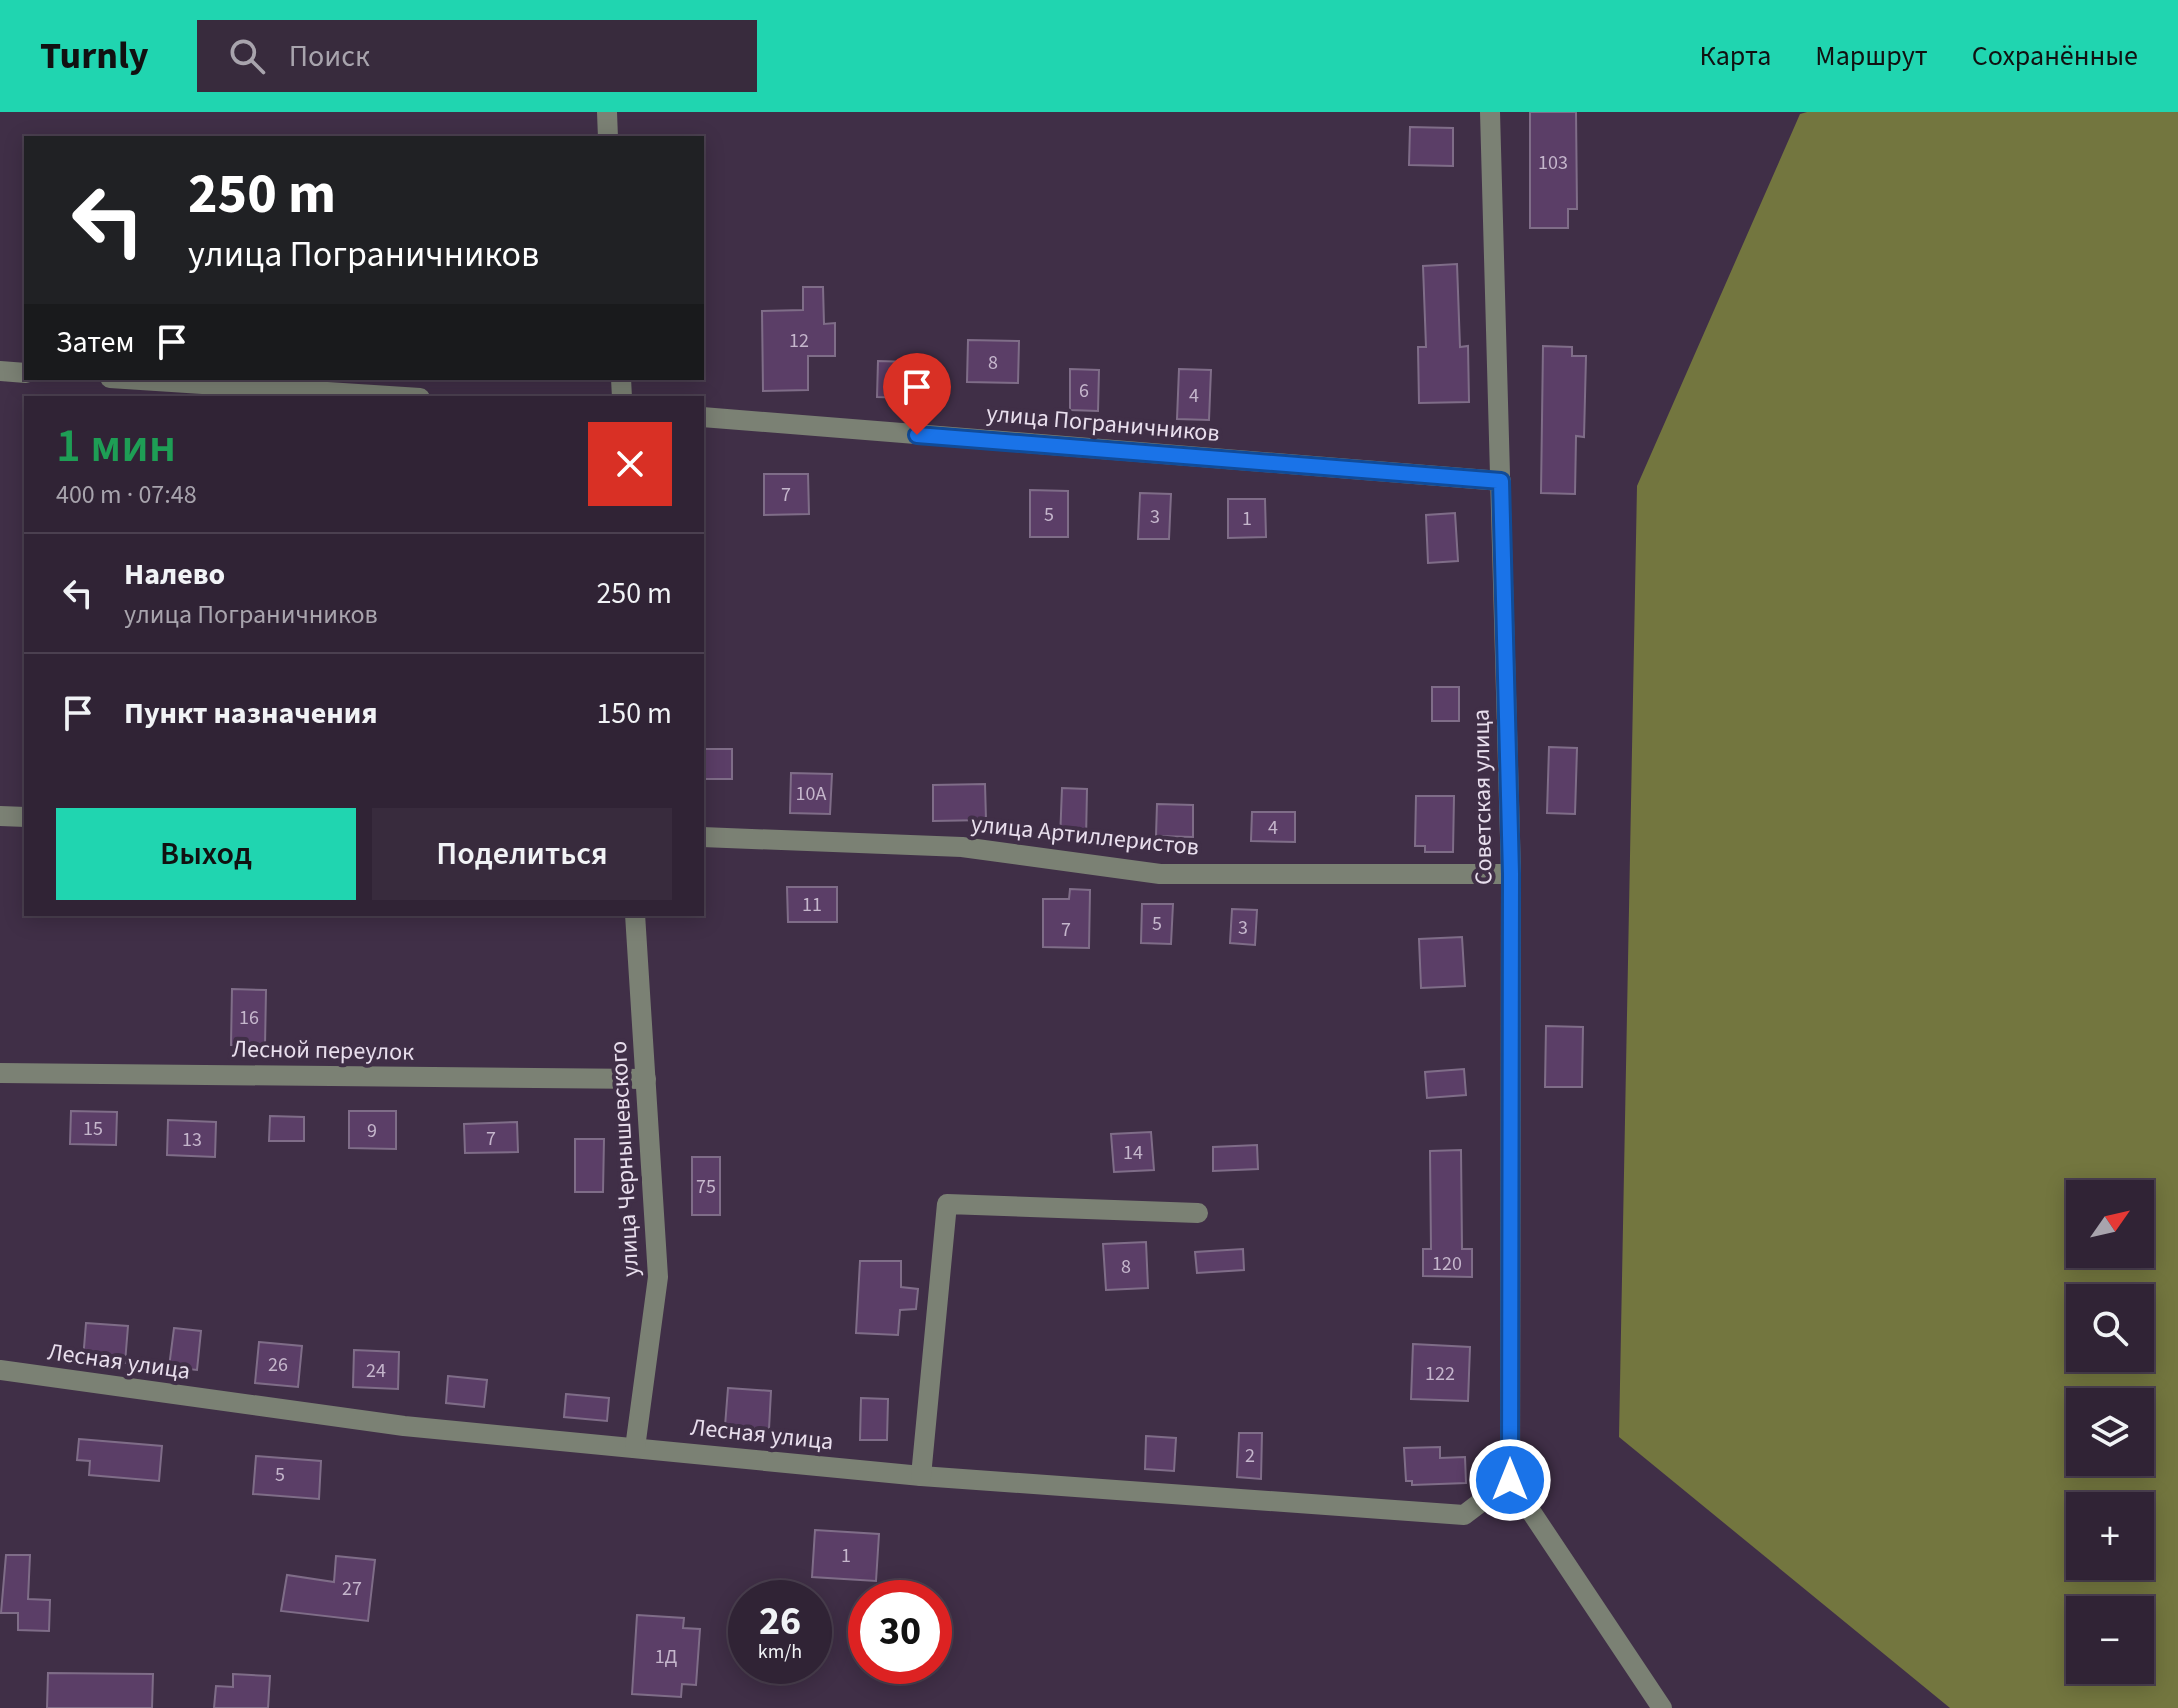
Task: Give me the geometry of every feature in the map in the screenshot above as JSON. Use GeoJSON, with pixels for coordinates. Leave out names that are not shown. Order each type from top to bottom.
{"type":"FeatureCollection","features":[{"type":"Feature","properties":{"kind":"street"},"geometry":{"type":"LineString","coordinates":[[607,112],[608,136]]}},
{"type":"Feature","properties":{"kind":"street","name":"Советская улица"},"geometry":{"type":"LineString","coordinates":[[1490,112],[1511,874],[1510,1480]]}},
{"type":"Feature","properties":{"kind":"street"},"geometry":{"type":"LineString","coordinates":[[0,371],[24,373]]}},
{"type":"Feature","properties":{"kind":"street"},"geometry":{"type":"LineString","coordinates":[[141,380],[389,396]]}},
{"type":"Feature","properties":{"kind":"street","name":"улица Пограничников"},"geometry":{"type":"LineString","coordinates":[[704,417],[1501,481]]}},
{"type":"Feature","properties":{"kind":"street"},"geometry":{"type":"LineString","coordinates":[[0,816],[24,817]]}},
{"type":"Feature","properties":{"kind":"street","name":"улица Артиллеристов"},"geometry":{"type":"LineString","coordinates":[[704,837],[962,847],[1160,874],[1511,874]]}},
{"type":"Feature","properties":{"kind":"street","name":"улица Чернышевского"},"geometry":{"type":"LineString","coordinates":[[635,916],[658,1277],[635,1448]]}},
{"type":"Feature","properties":{"kind":"street","name":"Лесной переулок"},"geometry":{"type":"LineString","coordinates":[[0,1073],[646,1079]]}},
{"type":"Feature","properties":{"kind":"street"},"geometry":{"type":"LineString","coordinates":[[921,1476],[947,1204],[1198,1213]]}},
{"type":"Feature","properties":{"kind":"street","name":"Лесная улица"},"geometry":{"type":"LineString","coordinates":[[0,1370],[404,1426],[921,1476],[1464,1515],[1510,1480]]}},
{"type":"Feature","properties":{"kind":"street"},"geometry":{"type":"LineString","coordinates":[[1510,1480],[1662,1708]]}},
{"type":"Feature","properties":{"kind":"green space"},"geometry":{"type":"Polygon","coordinates":[[[2178,112],[2178,1708],[1950,1708],[1619,1437],[1637,486],[1800,114],[2178,112]]]}},
{"type":"Feature","properties":{"kind":"building"},"geometry":{"type":"Polygon","coordinates":[[[1530,112],[1576,112],[1577,209],[1568,209],[1568,228],[1530,228],[1530,112]]]}},
{"type":"Feature","properties":{"kind":"building"},"geometry":{"type":"Polygon","coordinates":[[[1410,127],[1453,128],[1453,166],[1409,165],[1410,127]]]}},
{"type":"Feature","properties":{"kind":"building"},"geometry":{"type":"Polygon","coordinates":[[[1457,264],[1460,347],[1468,346],[1469,402],[1419,403],[1418,347],[1426,347],[1423,266],[1457,264]]]}},
{"type":"Feature","properties":{"kind":"building"},"geometry":{"type":"Polygon","coordinates":[[[803,287],[823,287],[824,324],[835,323],[835,356],[808,356],[808,390],[763,391],[762,311],[803,310],[803,287]]]}},
{"type":"Feature","properties":{"kind":"building"},"geometry":{"type":"Polygon","coordinates":[[[968,340],[1019,341],[1018,383],[967,382],[968,340]]]}},
{"type":"Feature","properties":{"kind":"building"},"geometry":{"type":"Polygon","coordinates":[[[1543,346],[1572,347],[1572,356],[1586,356],[1584,437],[1576,436],[1575,494],[1541,493],[1543,346]]]}},
{"type":"Feature","properties":{"kind":"building"},"geometry":{"type":"Polygon","coordinates":[[[878,361],[910,362],[909,398],[877,397],[878,361]]]}},
{"type":"Feature","properties":{"kind":"building"},"geometry":{"type":"Polygon","coordinates":[[[1070,369],[1099,370],[1098,411],[1070,410],[1070,369]]]}},
{"type":"Feature","properties":{"kind":"building"},"geometry":{"type":"Polygon","coordinates":[[[1179,369],[1211,370],[1209,420],[1177,419],[1179,369]]]}},
{"type":"Feature","properties":{"kind":"building"},"geometry":{"type":"Polygon","coordinates":[[[764,474],[808,474],[809,514],[764,515],[764,474]]]}},
{"type":"Feature","properties":{"kind":"building"},"geometry":{"type":"Polygon","coordinates":[[[1030,490],[1068,491],[1068,537],[1030,537],[1030,490]]]}},
{"type":"Feature","properties":{"kind":"building"},"geometry":{"type":"Polygon","coordinates":[[[1140,493],[1171,494],[1169,539],[1138,539],[1140,493]]]}},
{"type":"Feature","properties":{"kind":"building"},"geometry":{"type":"Polygon","coordinates":[[[1228,499],[1265,499],[1266,537],[1228,538],[1228,499]]]}},
{"type":"Feature","properties":{"kind":"building"},"geometry":{"type":"Polygon","coordinates":[[[1455,513],[1458,561],[1428,563],[1426,515],[1455,513]]]}},
{"type":"Feature","properties":{"kind":"building"},"geometry":{"type":"Polygon","coordinates":[[[1432,687],[1459,687],[1459,721],[1432,721],[1432,687]]]}},
{"type":"Feature","properties":{"kind":"building"},"geometry":{"type":"Polygon","coordinates":[[[1549,747],[1577,748],[1575,814],[1547,813],[1549,747]]]}},
{"type":"Feature","properties":{"kind":"building"},"geometry":{"type":"Polygon","coordinates":[[[704,749],[732,749],[732,779],[704,779],[704,749]]]}},
{"type":"Feature","properties":{"kind":"building"},"geometry":{"type":"Polygon","coordinates":[[[791,773],[832,774],[830,814],[790,813],[791,773]]]}},
{"type":"Feature","properties":{"kind":"building"},"geometry":{"type":"Polygon","coordinates":[[[985,784],[986,820],[933,821],[933,785],[985,784]]]}},
{"type":"Feature","properties":{"kind":"building"},"geometry":{"type":"Polygon","coordinates":[[[1062,788],[1087,789],[1086,840],[1060,840],[1062,788]]]}},
{"type":"Feature","properties":{"kind":"building"},"geometry":{"type":"Polygon","coordinates":[[[1416,796],[1454,796],[1453,852],[1425,852],[1425,846],[1415,846],[1416,796]]]}},
{"type":"Feature","properties":{"kind":"building"},"geometry":{"type":"Polygon","coordinates":[[[1157,804],[1193,805],[1193,837],[1156,836],[1157,804]]]}},
{"type":"Feature","properties":{"kind":"building"},"geometry":{"type":"Polygon","coordinates":[[[1252,812],[1295,812],[1295,842],[1251,841],[1252,812]]]}},
{"type":"Feature","properties":{"kind":"building"},"geometry":{"type":"Polygon","coordinates":[[[787,887],[837,887],[837,922],[788,922],[787,887]]]}},
{"type":"Feature","properties":{"kind":"building"},"geometry":{"type":"Polygon","coordinates":[[[1070,889],[1090,890],[1089,948],[1043,947],[1043,899],[1069,899],[1070,889]]]}},
{"type":"Feature","properties":{"kind":"building"},"geometry":{"type":"Polygon","coordinates":[[[1142,904],[1173,904],[1171,944],[1141,943],[1142,904]]]}},
{"type":"Feature","properties":{"kind":"building"},"geometry":{"type":"Polygon","coordinates":[[[1232,909],[1257,910],[1255,945],[1230,943],[1232,909]]]}},
{"type":"Feature","properties":{"kind":"building"},"geometry":{"type":"Polygon","coordinates":[[[1462,937],[1465,986],[1421,988],[1419,939],[1462,937]]]}},
{"type":"Feature","properties":{"kind":"building"},"geometry":{"type":"Polygon","coordinates":[[[232,989],[266,990],[265,1046],[231,1045],[232,989]]]}},
{"type":"Feature","properties":{"kind":"building"},"geometry":{"type":"Polygon","coordinates":[[[1546,1026],[1583,1027],[1582,1087],[1545,1087],[1546,1026]]]}},
{"type":"Feature","properties":{"kind":"building"},"geometry":{"type":"Polygon","coordinates":[[[1464,1069],[1466,1095],[1427,1098],[1425,1072],[1464,1069]]]}},
{"type":"Feature","properties":{"kind":"building"},"geometry":{"type":"Polygon","coordinates":[[[71,1111],[117,1112],[116,1145],[70,1144],[71,1111]]]}},
{"type":"Feature","properties":{"kind":"building"},"geometry":{"type":"Polygon","coordinates":[[[349,1111],[396,1111],[396,1149],[349,1148],[349,1111]]]}},
{"type":"Feature","properties":{"kind":"building"},"geometry":{"type":"Polygon","coordinates":[[[270,1116],[304,1117],[304,1141],[269,1141],[270,1116]]]}},
{"type":"Feature","properties":{"kind":"building"},"geometry":{"type":"Polygon","coordinates":[[[168,1120],[216,1122],[215,1157],[167,1155],[168,1120]]]}},
{"type":"Feature","properties":{"kind":"building"},"geometry":{"type":"Polygon","coordinates":[[[517,1122],[518,1152],[465,1153],[464,1124],[517,1122]]]}},
{"type":"Feature","properties":{"kind":"building"},"geometry":{"type":"Polygon","coordinates":[[[1151,1132],[1154,1170],[1114,1172],[1111,1134],[1151,1132]]]}},
{"type":"Feature","properties":{"kind":"building"},"geometry":{"type":"Polygon","coordinates":[[[575,1139],[604,1139],[603,1192],[575,1192],[575,1139]]]}},
{"type":"Feature","properties":{"kind":"building"},"geometry":{"type":"Polygon","coordinates":[[[1257,1145],[1258,1169],[1213,1171],[1213,1147],[1257,1145]]]}},
{"type":"Feature","properties":{"kind":"building"},"geometry":{"type":"Polygon","coordinates":[[[1461,1150],[1462,1249],[1472,1249],[1472,1277],[1423,1276],[1423,1249],[1431,1249],[1430,1151],[1461,1150]]]}},
{"type":"Feature","properties":{"kind":"building"},"geometry":{"type":"Polygon","coordinates":[[[692,1157],[720,1157],[720,1215],[692,1215],[692,1157]]]}},
{"type":"Feature","properties":{"kind":"building"},"geometry":{"type":"Polygon","coordinates":[[[1146,1242],[1148,1288],[1106,1290],[1103,1244],[1146,1242]]]}},
{"type":"Feature","properties":{"kind":"building"},"geometry":{"type":"Polygon","coordinates":[[[1243,1249],[1244,1270],[1197,1273],[1195,1252],[1243,1249]]]}},
{"type":"Feature","properties":{"kind":"building"},"geometry":{"type":"Polygon","coordinates":[[[860,1261],[901,1261],[901,1287],[918,1289],[916,1309],[900,1310],[898,1335],[856,1333],[860,1261]]]}},
{"type":"Feature","properties":{"kind":"building"},"geometry":{"type":"Polygon","coordinates":[[[86,1323],[128,1326],[125,1363],[83,1360],[86,1323]]]}},
{"type":"Feature","properties":{"kind":"building"},"geometry":{"type":"Polygon","coordinates":[[[174,1328],[201,1331],[197,1370],[169,1367],[174,1328]]]}},
{"type":"Feature","properties":{"kind":"building"},"geometry":{"type":"Polygon","coordinates":[[[259,1342],[302,1346],[298,1387],[255,1383],[259,1342]]]}},
{"type":"Feature","properties":{"kind":"building"},"geometry":{"type":"Polygon","coordinates":[[[1413,1344],[1470,1347],[1468,1401],[1411,1399],[1413,1344]]]}},
{"type":"Feature","properties":{"kind":"building"},"geometry":{"type":"Polygon","coordinates":[[[354,1350],[399,1352],[398,1389],[353,1387],[354,1350]]]}},
{"type":"Feature","properties":{"kind":"building"},"geometry":{"type":"Polygon","coordinates":[[[448,1376],[487,1380],[484,1407],[446,1403],[448,1376]]]}},
{"type":"Feature","properties":{"kind":"building"},"geometry":{"type":"Polygon","coordinates":[[[728,1388],[771,1391],[769,1429],[725,1426],[728,1388]]]}},
{"type":"Feature","properties":{"kind":"building"},"geometry":{"type":"Polygon","coordinates":[[[566,1394],[609,1398],[607,1421],[564,1417],[566,1394]]]}},
{"type":"Feature","properties":{"kind":"building"},"geometry":{"type":"Polygon","coordinates":[[[861,1398],[888,1399],[887,1440],[860,1440],[861,1398]]]}},
{"type":"Feature","properties":{"kind":"building"},"geometry":{"type":"Polygon","coordinates":[[[1239,1433],[1262,1433],[1261,1479],[1237,1477],[1239,1433]]]}},
{"type":"Feature","properties":{"kind":"building"},"geometry":{"type":"Polygon","coordinates":[[[1146,1436],[1176,1438],[1174,1471],[1145,1469],[1146,1436]]]}},
{"type":"Feature","properties":{"kind":"building"},"geometry":{"type":"Polygon","coordinates":[[[79,1439],[162,1446],[159,1481],[89,1475],[90,1461],[77,1460],[79,1439]]]}},
{"type":"Feature","properties":{"kind":"building"},"geometry":{"type":"Polygon","coordinates":[[[1440,1447],[1440,1458],[1465,1457],[1466,1483],[1412,1485],[1412,1481],[1406,1481],[1404,1448],[1440,1447]]]}},
{"type":"Feature","properties":{"kind":"building"},"geometry":{"type":"Polygon","coordinates":[[[256,1456],[321,1461],[319,1499],[253,1494],[256,1456]]]}},
{"type":"Feature","properties":{"kind":"building"},"geometry":{"type":"Polygon","coordinates":[[[815,1530],[879,1534],[876,1580],[812,1577],[815,1530]]]}},
{"type":"Feature","properties":{"kind":"building"},"geometry":{"type":"Polygon","coordinates":[[[6,1555],[30,1555],[28,1599],[50,1600],[49,1631],[18,1630],[18,1613],[1,1613],[6,1555]]]}},
{"type":"Feature","properties":{"kind":"building"},"geometry":{"type":"Polygon","coordinates":[[[336,1556],[375,1560],[368,1621],[281,1611],[287,1575],[334,1582],[336,1556]]]}},
{"type":"Feature","properties":{"kind":"building"},"geometry":{"type":"Polygon","coordinates":[[[637,1615],[684,1618],[683,1628],[700,1629],[696,1685],[682,1684],[681,1697],[632,1694],[637,1615]]]}},
{"type":"Feature","properties":{"kind":"building"},"geometry":{"type":"Polygon","coordinates":[[[48,1673],[153,1674],[152,1708],[47,1708],[48,1673]]]}},
{"type":"Feature","properties":{"kind":"building"},"geometry":{"type":"Polygon","coordinates":[[[233,1674],[270,1676],[268,1708],[214,1708],[216,1686],[233,1687],[233,1674]]]}},
{"type":"Feature","properties":{"kind":"route"},"geometry":{"type":"LineString","coordinates":[[917,435],[1501,481],[1511,874],[1510,1480]]}}]}
